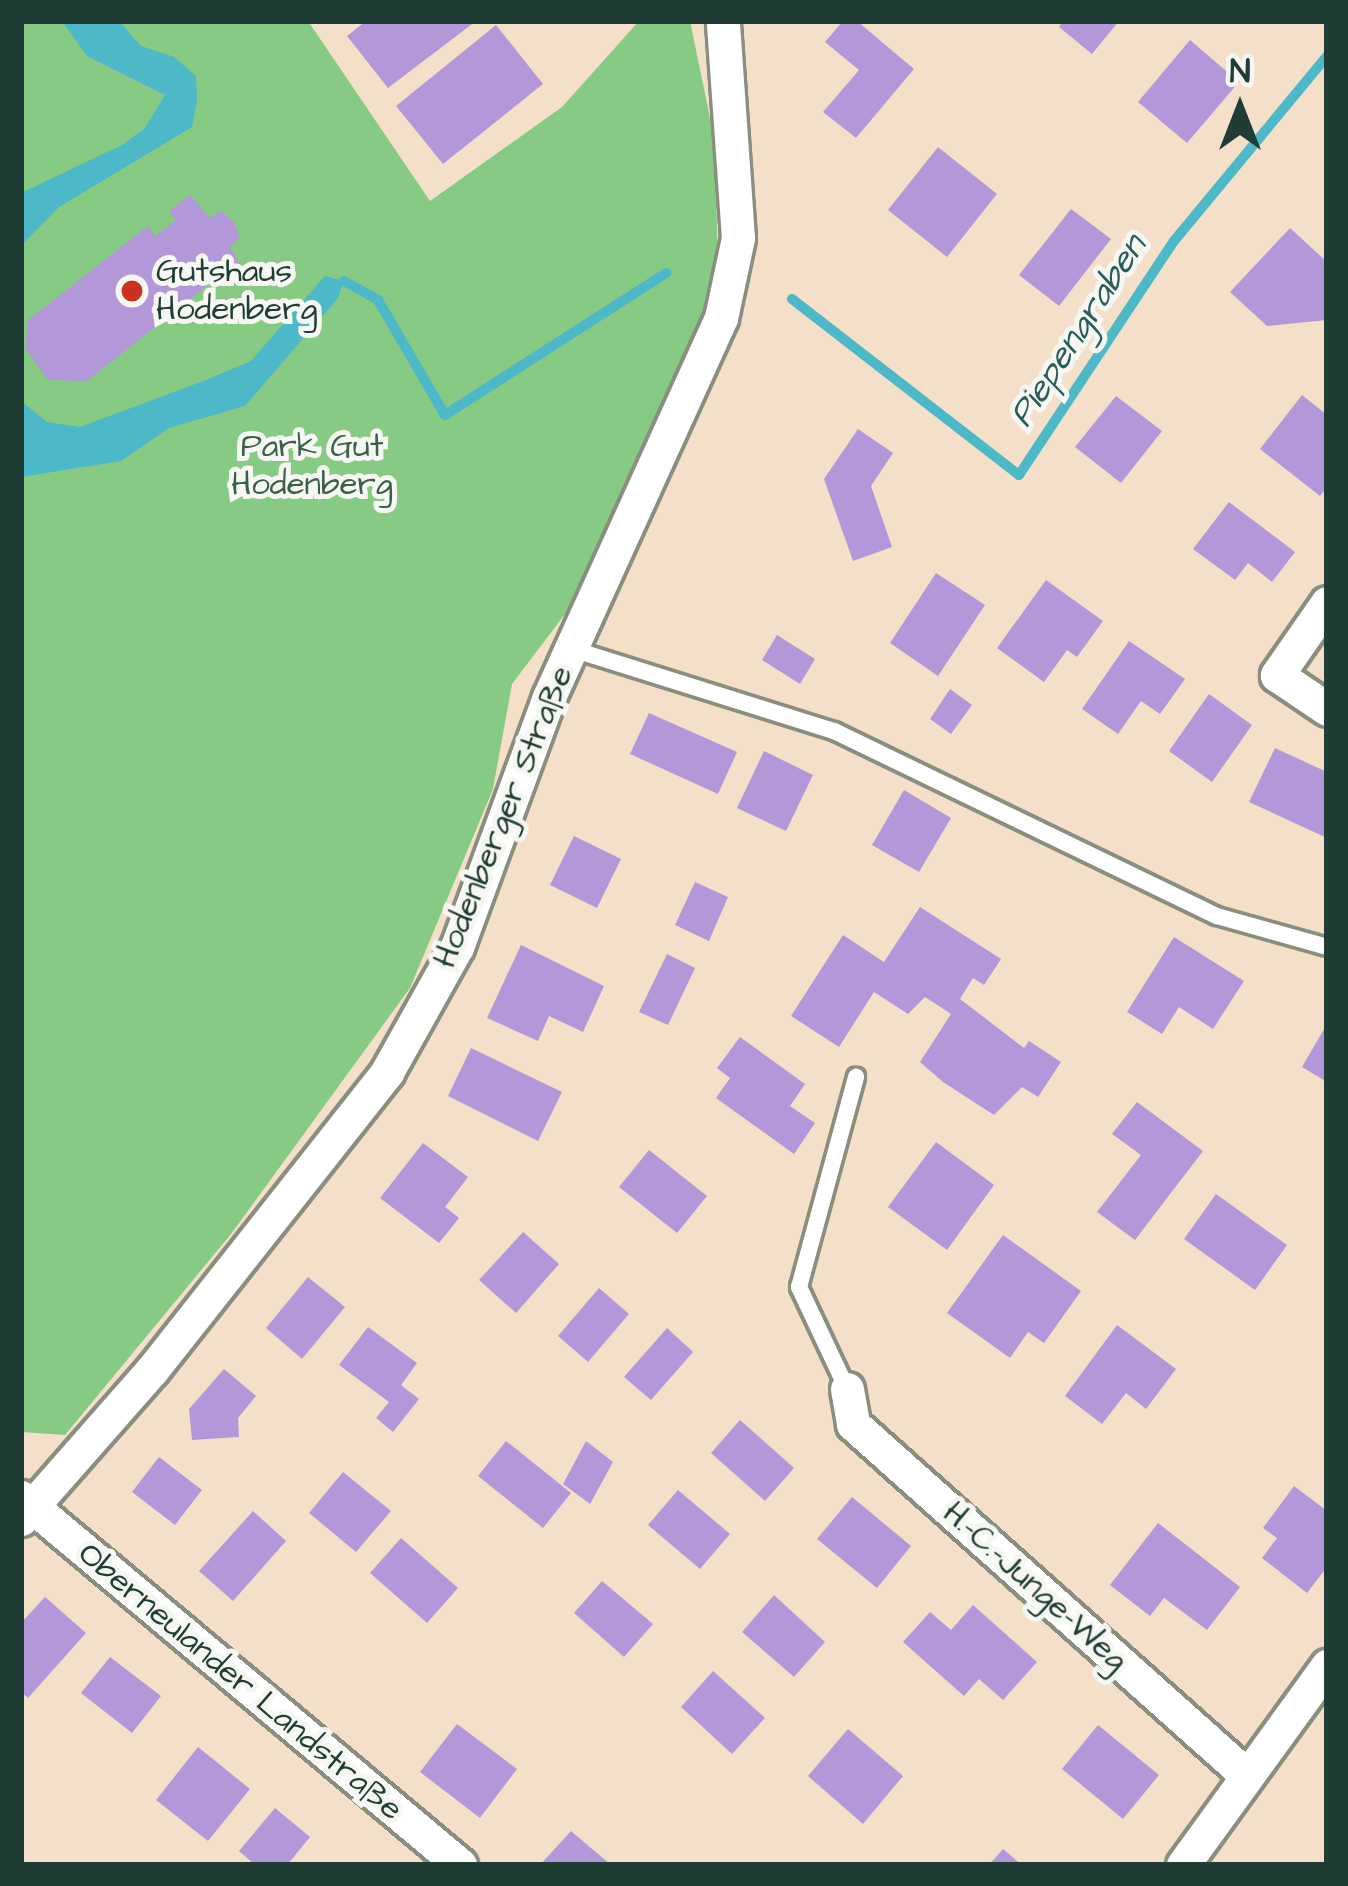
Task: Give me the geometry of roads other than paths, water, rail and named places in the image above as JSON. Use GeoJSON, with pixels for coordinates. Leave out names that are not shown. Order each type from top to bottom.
{"type":"FeatureCollection","features":[{"type":"Feature","properties":{"kind":"street","name":"Hodenberger Straße"},"geometry":{"type":"LineString","coordinates":[[24,1507],[152,1370],[387,1072],[457,947],[572,649],[721,319],[739,238],[723,21]]}},
{"type":"Feature","properties":{"kind":"street"},"geometry":{"type":"LineString","coordinates":[[1327,603],[1277,674],[1327,709]]}},
{"type":"Feature","properties":{"kind":"street","name":"H.-C.-Junge-Weg"},"geometry":{"type":"LineString","coordinates":[[847,1389],[853,1424],[1244,1773]]}},
{"type":"Feature","properties":{"kind":"street","name":"Oberneulander Landstraße"},"geometry":{"type":"LineString","coordinates":[[24,1507],[460,1865]]}},
{"type":"Feature","properties":{"kind":"street"},"geometry":{"type":"LineString","coordinates":[[1183,1865],[1244,1773],[1327,1666]]}},
{"type":"Feature","properties":{"kind":"lane"},"geometry":{"type":"LineString","coordinates":[[572,649],[834,731],[1217,916],[1327,947]]}},
{"type":"Feature","properties":{"kind":"lane"},"geometry":{"type":"LineString","coordinates":[[847,1389],[799,1287],[856,1077]]}},
{"type":"Feature","properties":{"kind":"water"},"geometry":{"type":"Polygon","coordinates":[[[62,21],[119,21],[141,46],[174,57],[196,76],[197,100],[192,127],[59,207],[21,246],[21,193],[122,145],[145,128],[165,95],[87,56],[62,21]]]}},
{"type":"Feature","properties":{"kind":"water"},"geometry":{"type":"Polygon","coordinates":[[[325,276],[344,281],[338,298],[245,406],[169,428],[121,461],[21,477],[21,401],[47,422],[80,427],[206,380],[251,361],[325,276]]]}},
{"type":"Feature","properties":{"kind":"waterway","name":"Piepengraben"},"geometry":{"type":"LineString","coordinates":[[792,299],[1019,475],[1174,241],[1327,56]]}},
{"type":"Feature","properties":{"kind":"waterway","name":"Piepengraben"},"geometry":{"type":"LineString","coordinates":[[344,281],[378,300],[445,415],[666,273]]}},
{"type":"Feature","properties":{"kind":"place","name":"Gutshaus Hodenberg"},"geometry":{"type":"Point","coordinates":[132,291]}},
{"type":"Feature","properties":{"kind":"park label","name":"Park Gut Hodenberg"},"geometry":{"type":"Point","coordinates":[312,466]}}]}
